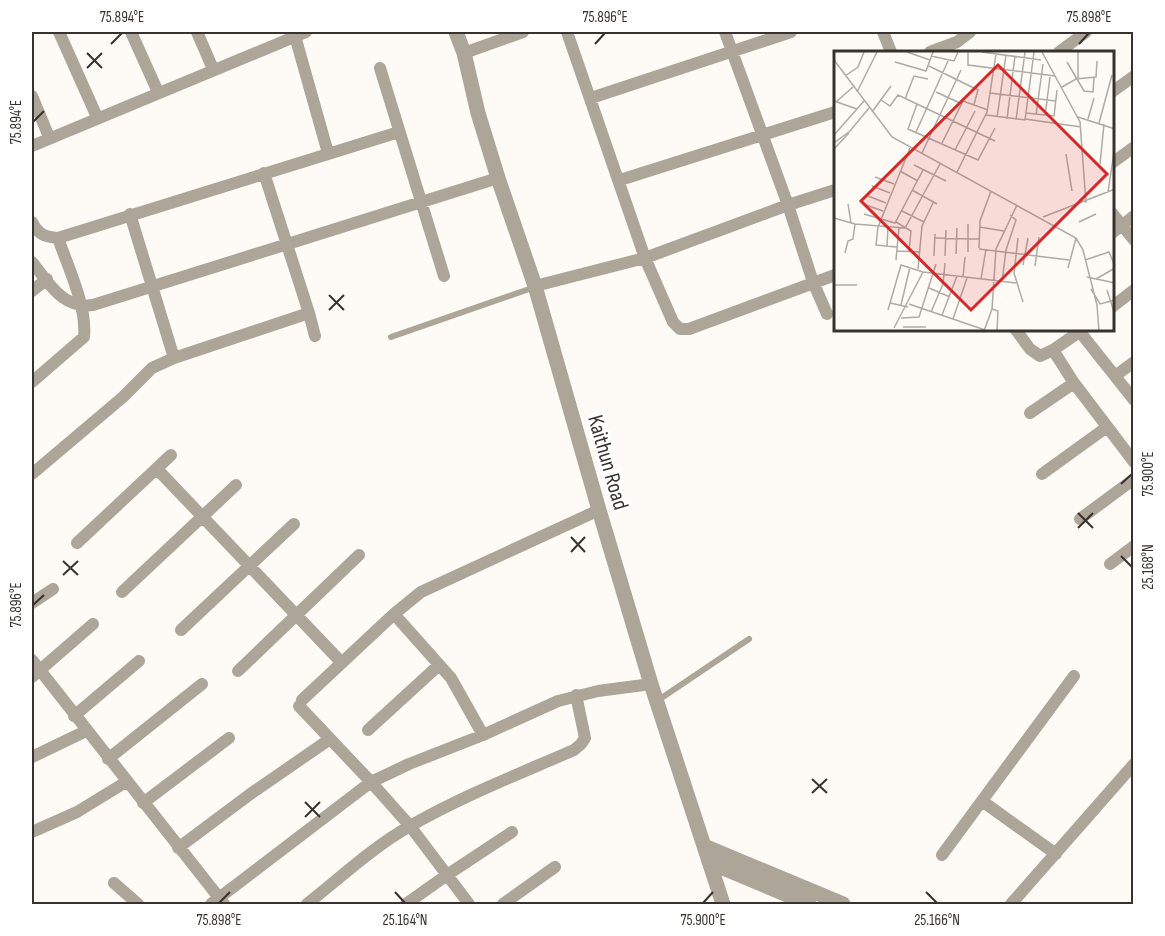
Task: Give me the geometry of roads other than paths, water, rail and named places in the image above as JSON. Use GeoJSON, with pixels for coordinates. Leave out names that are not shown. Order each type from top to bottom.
{"type":"FeatureCollection","features":[{"type":"Feature","properties":{"kind":"street"},"geometry":{"type":"LineString","coordinates":[[59,32],[97,117]]}},
{"type":"Feature","properties":{"kind":"street"},"geometry":{"type":"LineString","coordinates":[[131,32],[158,92]]}},
{"type":"Feature","properties":{"kind":"street"},"geometry":{"type":"LineString","coordinates":[[197,32],[213,69]]}},
{"type":"Feature","properties":{"kind":"street","name":"Kaithun Road"},"geometry":{"type":"LineString","coordinates":[[456,32],[464,53],[478,113],[498,178],[535,286],[651,684],[723,904]]}},
{"type":"Feature","properties":{"kind":"street"},"geometry":{"type":"LineString","coordinates":[[464,53],[523,32]]}},
{"type":"Feature","properties":{"kind":"street"},"geometry":{"type":"LineString","coordinates":[[567,32],[620,180],[645,258],[673,322],[680,329],[689,329],[834,275]]}},
{"type":"Feature","properties":{"kind":"street"},"geometry":{"type":"LineString","coordinates":[[725,32],[788,205],[813,282],[827,314]]}},
{"type":"Feature","properties":{"kind":"street"},"geometry":{"type":"LineString","coordinates":[[591,98],[791,32]]}},
{"type":"Feature","properties":{"kind":"street"},"geometry":{"type":"LineString","coordinates":[[883,32],[891,51]]}},
{"type":"Feature","properties":{"kind":"street"},"geometry":{"type":"LineString","coordinates":[[933,51],[957,42],[970,32]]}},
{"type":"Feature","properties":{"kind":"street"},"geometry":{"type":"LineString","coordinates":[[1060,51],[1086,32]]}},
{"type":"Feature","properties":{"kind":"street"},"geometry":{"type":"LineString","coordinates":[[32,146],[300,34],[328,153]]}},
{"type":"Feature","properties":{"kind":"street"},"geometry":{"type":"LineString","coordinates":[[380,68],[444,276]]}},
{"type":"Feature","properties":{"kind":"street"},"geometry":{"type":"LineString","coordinates":[[1114,91],[1134,76]]}},
{"type":"Feature","properties":{"kind":"street"},"geometry":{"type":"LineString","coordinates":[[32,96],[50,137]]}},
{"type":"Feature","properties":{"kind":"street"},"geometry":{"type":"LineString","coordinates":[[620,180],[834,112]]}},
{"type":"Feature","properties":{"kind":"street"},"geometry":{"type":"LineString","coordinates":[[32,222],[40,234],[48,238],[58,238],[264,172],[399,132]]}},
{"type":"Feature","properties":{"kind":"street"},"geometry":{"type":"LineString","coordinates":[[1114,162],[1134,147]]}},
{"type":"Feature","properties":{"kind":"street"},"geometry":{"type":"LineString","coordinates":[[264,172],[315,336]]}},
{"type":"Feature","properties":{"kind":"street"},"geometry":{"type":"LineString","coordinates":[[32,262],[62,297],[81,307],[93,305],[498,178]]}},
{"type":"Feature","properties":{"kind":"street"},"geometry":{"type":"LineString","coordinates":[[535,286],[645,258],[834,190]]}},
{"type":"Feature","properties":{"kind":"street"},"geometry":{"type":"LineString","coordinates":[[130,214],[174,358]]}},
{"type":"Feature","properties":{"kind":"street"},"geometry":{"type":"LineString","coordinates":[[1134,216],[1117,229],[1134,240]]}},
{"type":"Feature","properties":{"kind":"street"},"geometry":{"type":"LineString","coordinates":[[32,382],[84,337],[85,327],[81,307],[58,238]]}},
{"type":"Feature","properties":{"kind":"street"},"geometry":{"type":"LineString","coordinates":[[32,291],[46,279]]}},
{"type":"Feature","properties":{"kind":"street"},"geometry":{"type":"LineString","coordinates":[[1114,306],[1134,290]]}},
{"type":"Feature","properties":{"kind":"street"},"geometry":{"type":"LineString","coordinates":[[32,471],[123,397],[152,368],[174,358],[309,313]]}},
{"type":"Feature","properties":{"kind":"street"},"geometry":{"type":"LineString","coordinates":[[1018,332],[1036,354],[1045,355],[1080,332]]}},
{"type":"Feature","properties":{"kind":"street"},"geometry":{"type":"LineString","coordinates":[[1082,332],[1134,400]]}},
{"type":"Feature","properties":{"kind":"street"},"geometry":{"type":"LineString","coordinates":[[1053,350],[1074,383],[1134,462]]}},
{"type":"Feature","properties":{"kind":"street"},"geometry":{"type":"LineString","coordinates":[[1115,376],[1134,362]]}},
{"type":"Feature","properties":{"kind":"street"},"geometry":{"type":"LineString","coordinates":[[1030,413],[1074,383]]}},
{"type":"Feature","properties":{"kind":"street"},"geometry":{"type":"LineString","coordinates":[[1042,474],[1107,427]]}},
{"type":"Feature","properties":{"kind":"street"},"geometry":{"type":"LineString","coordinates":[[77,543],[171,455]]}},
{"type":"Feature","properties":{"kind":"street"},"geometry":{"type":"LineString","coordinates":[[157,469],[342,663]]}},
{"type":"Feature","properties":{"kind":"street"},"geometry":{"type":"LineString","coordinates":[[1080,519],[1134,479]]}},
{"type":"Feature","properties":{"kind":"street"},"geometry":{"type":"LineString","coordinates":[[122,592],[236,485]]}},
{"type":"Feature","properties":{"kind":"street"},"geometry":{"type":"LineString","coordinates":[[469,904],[410,826],[330,739],[301,703],[394,614],[421,592],[599,510]]}},
{"type":"Feature","properties":{"kind":"street"},"geometry":{"type":"LineString","coordinates":[[181,630],[294,524]]}},
{"type":"Feature","properties":{"kind":"street"},"geometry":{"type":"LineString","coordinates":[[1110,564],[1134,546]]}},
{"type":"Feature","properties":{"kind":"street"},"geometry":{"type":"LineString","coordinates":[[238,671],[360,555]]}},
{"type":"Feature","properties":{"kind":"street"},"geometry":{"type":"LineString","coordinates":[[32,603],[53,589]]}},
{"type":"Feature","properties":{"kind":"street"},"geometry":{"type":"LineString","coordinates":[[394,614],[451,678],[483,735]]}},
{"type":"Feature","properties":{"kind":"street"},"geometry":{"type":"LineString","coordinates":[[36,674],[93,624]]}},
{"type":"Feature","properties":{"kind":"street"},"geometry":{"type":"LineString","coordinates":[[32,660],[36,674],[86,731],[218,902],[371,782],[558,701],[576,695],[651,684]]}},
{"type":"Feature","properties":{"kind":"street"},"geometry":{"type":"LineString","coordinates":[[74,716],[139,661]]}},
{"type":"Feature","properties":{"kind":"street"},"geometry":{"type":"LineString","coordinates":[[368,730],[439,665]]}},
{"type":"Feature","properties":{"kind":"street"},"geometry":{"type":"LineString","coordinates":[[942,855],[1074,676]]}},
{"type":"Feature","properties":{"kind":"street"},"geometry":{"type":"LineString","coordinates":[[108,759],[202,684]]}},
{"type":"Feature","properties":{"kind":"street"},"geometry":{"type":"LineString","coordinates":[[307,904],[410,826],[457,802],[574,750],[585,738],[576,695]]}},
{"type":"Feature","properties":{"kind":"street"},"geometry":{"type":"LineString","coordinates":[[32,757],[86,731]]}},
{"type":"Feature","properties":{"kind":"street"},"geometry":{"type":"LineString","coordinates":[[143,803],[229,738]]}},
{"type":"Feature","properties":{"kind":"street"},"geometry":{"type":"LineString","coordinates":[[178,848],[330,739]]}},
{"type":"Feature","properties":{"kind":"street"},"geometry":{"type":"LineString","coordinates":[[1011,904],[1134,764]]}},
{"type":"Feature","properties":{"kind":"street"},"geometry":{"type":"LineString","coordinates":[[32,832],[77,812],[126,782]]}},
{"type":"Feature","properties":{"kind":"street"},"geometry":{"type":"LineString","coordinates":[[982,801],[1056,854]]}},
{"type":"Feature","properties":{"kind":"street"},"geometry":{"type":"LineString","coordinates":[[406,904],[512,832]]}},
{"type":"Feature","properties":{"kind":"street"},"geometry":{"type":"LineString","coordinates":[[704,846],[843,904]]}},
{"type":"Feature","properties":{"kind":"street"},"geometry":{"type":"LineString","coordinates":[[709,862],[809,904]]}},
{"type":"Feature","properties":{"kind":"street"},"geometry":{"type":"LineString","coordinates":[[503,904],[555,867]]}},
{"type":"Feature","properties":{"kind":"street"},"geometry":{"type":"LineString","coordinates":[[114,883],[131,902]]}},
{"type":"Feature","properties":{"kind":"lane"},"geometry":{"type":"LineString","coordinates":[[391,338],[535,286]]}},
{"type":"Feature","properties":{"kind":"lane"},"geometry":{"type":"LineString","coordinates":[[657,701],[748,639]]}}]}
